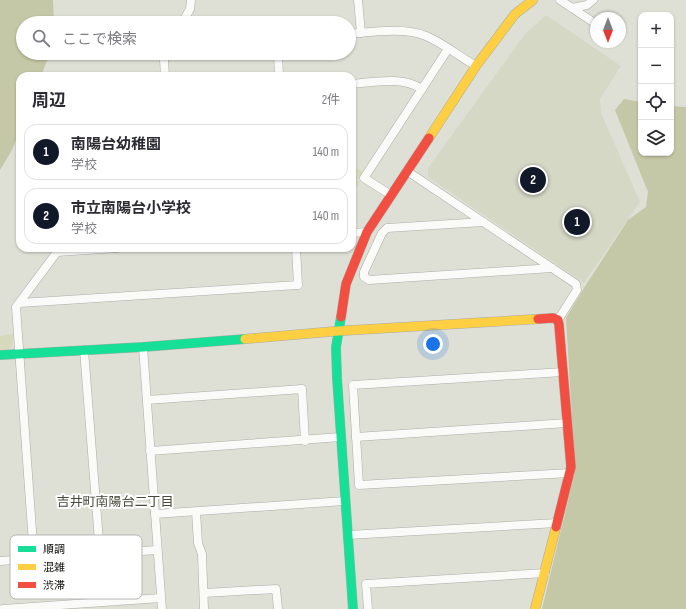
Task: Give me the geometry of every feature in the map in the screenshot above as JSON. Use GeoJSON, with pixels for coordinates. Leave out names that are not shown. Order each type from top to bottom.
{"type":"FeatureCollection","features":[{"type":"Feature","properties":{"kind":"street"},"geometry":{"type":"LineString","coordinates":[[186,16],[190,8],[191,0]]}},
{"type":"Feature","properties":{"kind":"street"},"geometry":{"type":"LineString","coordinates":[[358,0],[361,33]]}},
{"type":"Feature","properties":{"kind":"street"},"geometry":{"type":"LineString","coordinates":[[353,609],[336,347],[346,284],[367,232],[391,195],[476,66],[515,14],[533,0]]}},
{"type":"Feature","properties":{"kind":"street"},"geometry":{"type":"LineString","coordinates":[[560,0],[590,20]]}},
{"type":"Feature","properties":{"kind":"street"},"geometry":{"type":"LineString","coordinates":[[572,8],[588,5],[593,0]]}},
{"type":"Feature","properties":{"kind":"street"},"geometry":{"type":"LineString","coordinates":[[356,33],[400,31],[425,36],[476,66]]}},
{"type":"Feature","properties":{"kind":"street"},"geometry":{"type":"LineString","coordinates":[[391,195],[364,178],[448,49]]}},
{"type":"Feature","properties":{"kind":"street"},"geometry":{"type":"LineString","coordinates":[[164,60],[165,72]]}},
{"type":"Feature","properties":{"kind":"street"},"geometry":{"type":"LineString","coordinates":[[278,60],[279,72]]}},
{"type":"Feature","properties":{"kind":"street"},"geometry":{"type":"LineString","coordinates":[[356,84],[400,81],[410,82],[422,89]]}},
{"type":"Feature","properties":{"kind":"street"},"geometry":{"type":"LineString","coordinates":[[408,171],[576,284],[578,288],[558,320],[571,467],[536,609]]}},
{"type":"Feature","properties":{"kind":"street"},"geometry":{"type":"LineString","coordinates":[[483,222],[387,228],[382,233],[364,272],[364,277],[369,280],[552,268]]}},
{"type":"Feature","properties":{"kind":"street"},"geometry":{"type":"LineString","coordinates":[[356,233],[367,232]]}},
{"type":"Feature","properties":{"kind":"street"},"geometry":{"type":"LineString","coordinates":[[32,535],[16,307],[58,252]]}},
{"type":"Feature","properties":{"kind":"street"},"geometry":{"type":"LineString","coordinates":[[20,303],[298,285],[296,252]]}},
{"type":"Feature","properties":{"kind":"street"},"geometry":{"type":"LineString","coordinates":[[0,355],[143,347],[338,331],[546,318],[558,320]]}},
{"type":"Feature","properties":{"kind":"street"},"geometry":{"type":"LineString","coordinates":[[143,347],[162,609]]}},
{"type":"Feature","properties":{"kind":"street"},"geometry":{"type":"LineString","coordinates":[[84,350],[99,535]]}},
{"type":"Feature","properties":{"kind":"street"},"geometry":{"type":"LineString","coordinates":[[563,372],[353,385],[359,485],[570,472]]}},
{"type":"Feature","properties":{"kind":"street"},"geometry":{"type":"LineString","coordinates":[[147,400],[302,389],[305,440]]}},
{"type":"Feature","properties":{"kind":"street"},"geometry":{"type":"LineString","coordinates":[[356,437],[567,423]]}},
{"type":"Feature","properties":{"kind":"street"},"geometry":{"type":"LineString","coordinates":[[150,451],[341,437]]}},
{"type":"Feature","properties":{"kind":"street"},"geometry":{"type":"LineString","coordinates":[[155,514],[346,501]]}},
{"type":"Feature","properties":{"kind":"street"},"geometry":{"type":"LineString","coordinates":[[196,512],[198,543],[202,554],[204,609]]}},
{"type":"Feature","properties":{"kind":"street"},"geometry":{"type":"LineString","coordinates":[[348,535],[557,523]]}},
{"type":"Feature","properties":{"kind":"street"},"geometry":{"type":"LineString","coordinates":[[142,551],[157,550]]}},
{"type":"Feature","properties":{"kind":"street"},"geometry":{"type":"LineString","coordinates":[[0,561],[10,560]]}},
{"type":"Feature","properties":{"kind":"street"},"geometry":{"type":"LineString","coordinates":[[368,609],[366,584],[545,573]]}},
{"type":"Feature","properties":{"kind":"street"},"geometry":{"type":"LineString","coordinates":[[204,593],[276,589],[278,609]]}},
{"type":"Feature","properties":{"kind":"street"},"geometry":{"type":"LineString","coordinates":[[3,609],[161,598]]}},
{"type":"Feature","properties":{"kind":"shaded area"},"geometry":{"type":"Polygon","coordinates":[[[546,15],[590,45],[590,48],[595,48],[621,66],[600,99],[601,113],[640,202],[584,283],[428,177],[428,168],[525,34],[546,15]]]}},
{"type":"Feature","properties":{"kind":"shaded area"},"geometry":{"type":"Polygon","coordinates":[[[356,168],[363,172],[357,180],[360,182],[356,188],[356,168]]]}},
{"type":"Feature","properties":{"kind":"shaded area"},"geometry":{"type":"Polygon","coordinates":[[[13,334],[13,344],[9,349],[0,350],[0,336],[13,334]]]}},
{"type":"Feature","properties":{"kind":"green space"},"geometry":{"type":"Polygon","coordinates":[[[0,0],[53,0],[54,16],[16,16],[16,60],[47,60],[43,72],[16,72],[16,140],[0,170],[0,0]]]}},
{"type":"Feature","properties":{"kind":"green space"},"geometry":{"type":"Polygon","coordinates":[[[624,99],[638,101],[638,156],[674,156],[674,106],[686,107],[686,609],[542,609],[575,472],[566,318],[628,220],[646,207],[648,192],[615,110],[624,99]]]}},
{"type":"Feature","properties":{"kind":"traffic: fast"},"geometry":{"type":"LineString","coordinates":[[341,317],[336,347],[337,378],[353,609]]}},
{"type":"Feature","properties":{"kind":"traffic: fast"},"geometry":{"type":"LineString","coordinates":[[0,355],[143,347],[245,339]]}},
{"type":"Feature","properties":{"kind":"traffic: slow"},"geometry":{"type":"LineString","coordinates":[[429,138],[476,66],[515,14],[533,0]]}},
{"type":"Feature","properties":{"kind":"traffic: slow"},"geometry":{"type":"LineString","coordinates":[[245,339],[338,331],[538,319]]}},
{"type":"Feature","properties":{"kind":"traffic: slow"},"geometry":{"type":"LineString","coordinates":[[535,609],[556,527]]}},
{"type":"Feature","properties":{"kind":"traffic: jam"},"geometry":{"type":"LineString","coordinates":[[341,317],[346,284],[367,232],[429,138]]}},
{"type":"Feature","properties":{"kind":"traffic: jam"},"geometry":{"type":"LineString","coordinates":[[538,319],[553,318],[558,320],[559,325],[571,467],[556,527]]}},
{"type":"Feature","properties":{"kind":"place","name":"市立南陽台小学校"},"geometry":{"type":"Point","coordinates":[533,180]}},
{"type":"Feature","properties":{"kind":"place","name":"南陽台幼稚園"},"geometry":{"type":"Point","coordinates":[577,222]}},
{"type":"Feature","properties":{"kind":"district","name":"吉井町南陽台二丁目"},"geometry":{"type":"Point","coordinates":[115,502]}}]}
